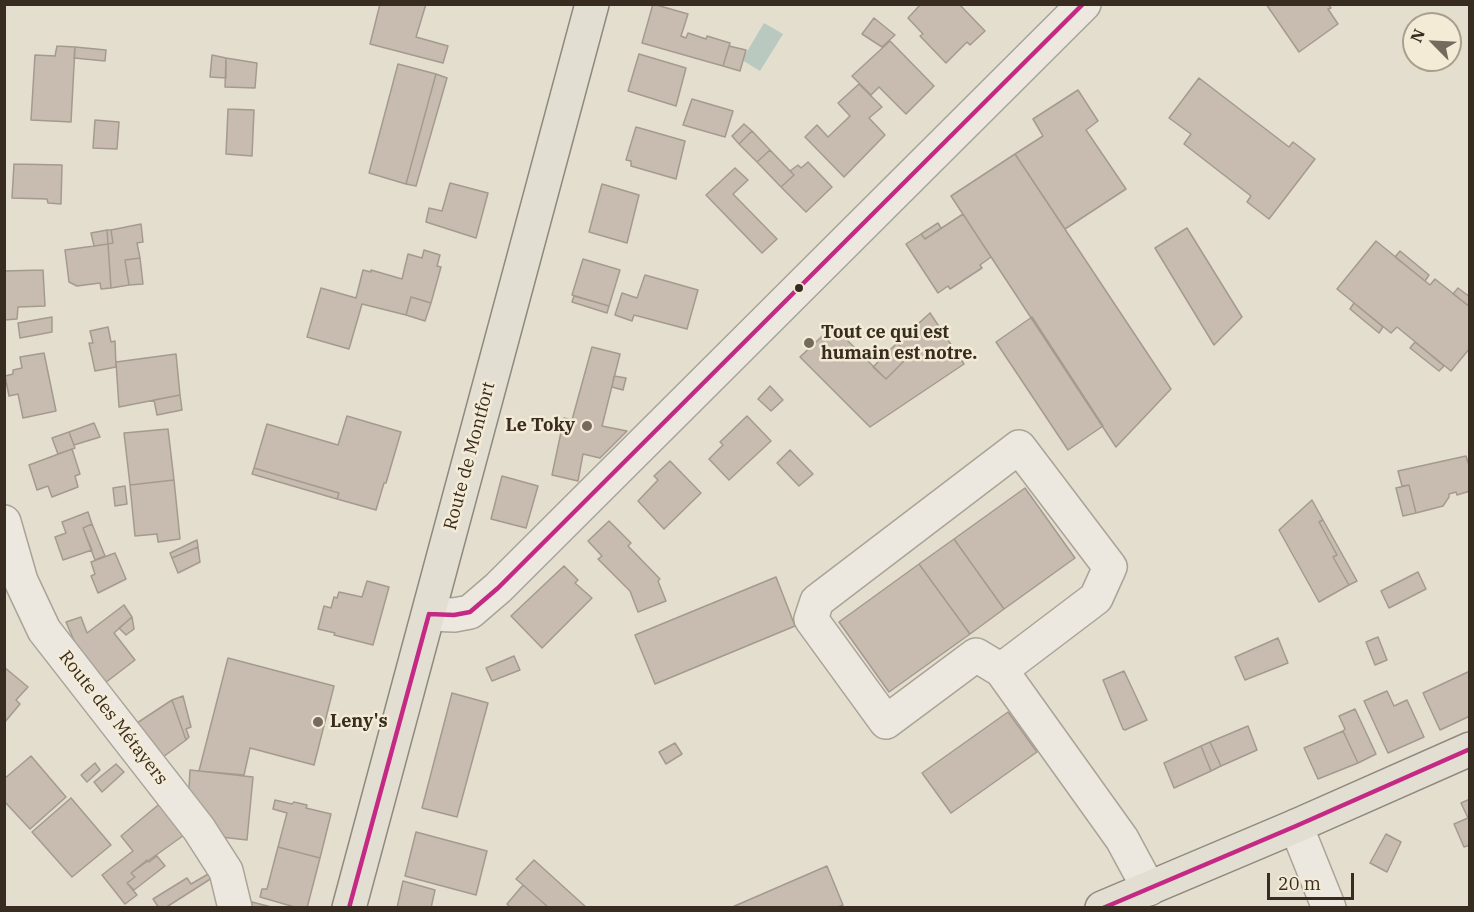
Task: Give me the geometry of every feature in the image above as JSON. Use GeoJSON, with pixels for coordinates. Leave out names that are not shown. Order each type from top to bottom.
{"type":"FeatureCollection","features":[{"type":"Feature","properties":{"kind":"main road","name":"Route de Montfort"},"geometry":{"type":"LineString","coordinates":[[349,908],[592,4]]}},
{"type":"Feature","properties":{"kind":"main road"},"geometry":{"type":"LineString","coordinates":[[1102,908],[1470,749]]}},
{"type":"Feature","properties":{"kind":"street"},"geometry":{"type":"LineString","coordinates":[[429,614],[454,615],[470,612],[498,588],[1084,4]]}},
{"type":"Feature","properties":{"kind":"street"},"geometry":{"type":"LineString","coordinates":[[1001,670],[1096,598],[1110,567],[1019,447],[817,601],[811,619],[886,722],[976,655],[1001,670],[1122,839],[1149,889]]}},
{"type":"Feature","properties":{"kind":"street","name":"Route des Métayers"},"geometry":{"type":"LineString","coordinates":[[4,522],[13,588],[199,830],[226,871],[235,908]]}},
{"type":"Feature","properties":{"kind":"street"},"geometry":{"type":"LineString","coordinates":[[1296,826],[1329,908]]}},
{"type":"Feature","properties":{"kind":"shaded area"},"geometry":{"type":"Polygon","coordinates":[[[764,23],[783,34],[760,71],[742,60],[764,23]]]}},
{"type":"Feature","properties":{"kind":"building"},"geometry":{"type":"Polygon","coordinates":[[[380,4],[426,4],[416,37],[448,46],[443,63],[370,44],[380,4]]]}},
{"type":"Feature","properties":{"kind":"building"},"geometry":{"type":"Polygon","coordinates":[[[653,4],[688,14],[681,36],[686,38],[688,33],[730,43],[723,66],[642,43],[653,4]]]}},
{"type":"Feature","properties":{"kind":"building"},"geometry":{"type":"Polygon","coordinates":[[[921,4],[959,4],[985,31],[970,45],[967,42],[946,63],[920,36],[923,34],[908,18],[921,4]]]}},
{"type":"Feature","properties":{"kind":"building"},"geometry":{"type":"Polygon","coordinates":[[[1266,4],[1328,4],[1331,8],[1328,9],[1338,24],[1299,52],[1266,4]]]}},
{"type":"Feature","properties":{"kind":"building"},"geometry":{"type":"Polygon","coordinates":[[[874,18],[895,35],[882,47],[862,34],[874,18]]]}},
{"type":"Feature","properties":{"kind":"building"},"geometry":{"type":"Polygon","coordinates":[[[890,41],[934,86],[906,114],[879,87],[871,95],[852,76],[890,41]]]}},
{"type":"Feature","properties":{"kind":"building"},"geometry":{"type":"Polygon","coordinates":[[[57,46],[75,47],[71,122],[31,120],[35,55],[55,56],[57,46]]]}},
{"type":"Feature","properties":{"kind":"building"},"geometry":{"type":"Polygon","coordinates":[[[729,46],[746,50],[740,71],[723,66],[729,46]]]}},
{"type":"Feature","properties":{"kind":"building"},"geometry":{"type":"Polygon","coordinates":[[[75,47],[106,50],[105,61],[74,58],[75,47]]]}},
{"type":"Feature","properties":{"kind":"building"},"geometry":{"type":"Polygon","coordinates":[[[639,54],[686,68],[676,106],[628,91],[639,54]]]}},
{"type":"Feature","properties":{"kind":"building"},"geometry":{"type":"Polygon","coordinates":[[[212,55],[226,58],[226,78],[210,77],[212,55]]]}},
{"type":"Feature","properties":{"kind":"building"},"geometry":{"type":"Polygon","coordinates":[[[226,58],[257,63],[255,88],[225,87],[226,58]]]}},
{"type":"Feature","properties":{"kind":"building"},"geometry":{"type":"Polygon","coordinates":[[[398,64],[436,74],[406,184],[369,173],[398,64]]]}},
{"type":"Feature","properties":{"kind":"building"},"geometry":{"type":"Polygon","coordinates":[[[436,74],[447,78],[416,186],[406,184],[436,74]]]}},
{"type":"Feature","properties":{"kind":"building"},"geometry":{"type":"Polygon","coordinates":[[[1199,78],[1289,147],[1293,142],[1315,159],[1269,219],[1247,202],[1251,196],[1184,144],[1191,134],[1169,118],[1199,78]]]}},
{"type":"Feature","properties":{"kind":"building"},"geometry":{"type":"Polygon","coordinates":[[[859,84],[882,107],[869,118],[885,135],[844,177],[805,137],[817,125],[828,137],[850,116],[838,103],[859,84]]]}},
{"type":"Feature","properties":{"kind":"building"},"geometry":{"type":"Polygon","coordinates":[[[1078,90],[1098,121],[1086,130],[1126,189],[1065,229],[1015,154],[1043,136],[1033,119],[1078,90]]]}},
{"type":"Feature","properties":{"kind":"building"},"geometry":{"type":"Polygon","coordinates":[[[692,99],[733,111],[725,137],[683,125],[692,99]]]}},
{"type":"Feature","properties":{"kind":"building"},"geometry":{"type":"Polygon","coordinates":[[[228,109],[254,110],[252,156],[226,154],[228,109]]]}},
{"type":"Feature","properties":{"kind":"building"},"geometry":{"type":"Polygon","coordinates":[[[95,120],[119,122],[117,149],[93,148],[95,120]]]}},
{"type":"Feature","properties":{"kind":"building"},"geometry":{"type":"Polygon","coordinates":[[[744,124],[752,131],[739,144],[732,136],[744,124]]]}},
{"type":"Feature","properties":{"kind":"building"},"geometry":{"type":"Polygon","coordinates":[[[636,127],[685,141],[676,179],[631,166],[631,161],[626,160],[636,127]]]}},
{"type":"Feature","properties":{"kind":"building"},"geometry":{"type":"Polygon","coordinates":[[[752,131],[770,150],[757,162],[739,144],[752,131]]]}},
{"type":"Feature","properties":{"kind":"building"},"geometry":{"type":"Polygon","coordinates":[[[770,150],[794,175],[781,187],[757,162],[770,150]]]}},
{"type":"Feature","properties":{"kind":"building"},"geometry":{"type":"Polygon","coordinates":[[[1015,154],[1171,389],[1116,447],[951,196],[1015,154]]]}},
{"type":"Feature","properties":{"kind":"building"},"geometry":{"type":"Polygon","coordinates":[[[808,162],[832,187],[806,212],[781,187],[794,175],[790,171],[798,165],[801,168],[808,162]]]}},
{"type":"Feature","properties":{"kind":"building"},"geometry":{"type":"Polygon","coordinates":[[[14,164],[62,165],[61,204],[48,203],[47,199],[12,198],[14,164]]]}},
{"type":"Feature","properties":{"kind":"building"},"geometry":{"type":"Polygon","coordinates":[[[735,168],[748,180],[733,194],[777,239],[762,253],[706,195],[735,168]]]}},
{"type":"Feature","properties":{"kind":"building"},"geometry":{"type":"Polygon","coordinates":[[[450,183],[488,193],[476,238],[426,222],[429,208],[442,211],[450,183]]]}},
{"type":"Feature","properties":{"kind":"building"},"geometry":{"type":"Polygon","coordinates":[[[602,184],[639,195],[627,243],[589,232],[602,184]]]}},
{"type":"Feature","properties":{"kind":"building"},"geometry":{"type":"Polygon","coordinates":[[[963,214],[991,257],[980,265],[982,268],[950,289],[948,286],[938,293],[906,244],[921,234],[925,239],[963,214]]]}},
{"type":"Feature","properties":{"kind":"building"},"geometry":{"type":"Polygon","coordinates":[[[938,223],[941,228],[925,239],[921,234],[938,223]]]}},
{"type":"Feature","properties":{"kind":"building"},"geometry":{"type":"Polygon","coordinates":[[[141,224],[143,242],[137,243],[140,258],[125,260],[129,285],[111,288],[108,244],[113,243],[111,230],[141,224]]]}},
{"type":"Feature","properties":{"kind":"building"},"geometry":{"type":"Polygon","coordinates":[[[1187,228],[1242,317],[1214,345],[1155,248],[1187,228]]]}},
{"type":"Feature","properties":{"kind":"building"},"geometry":{"type":"Polygon","coordinates":[[[107,230],[111,230],[113,243],[108,244],[107,230]]]}},
{"type":"Feature","properties":{"kind":"building"},"geometry":{"type":"Polygon","coordinates":[[[107,230],[108,244],[94,246],[91,233],[107,230]]]}},
{"type":"Feature","properties":{"kind":"building"},"geometry":{"type":"Polygon","coordinates":[[[1376,241],[1430,285],[1435,279],[1470,307],[1470,348],[1451,371],[1397,327],[1391,333],[1337,289],[1376,241]]]}},
{"type":"Feature","properties":{"kind":"building"},"geometry":{"type":"Polygon","coordinates":[[[108,244],[111,288],[101,289],[100,283],[77,286],[69,282],[65,250],[108,244]]]}},
{"type":"Feature","properties":{"kind":"building"},"geometry":{"type":"Polygon","coordinates":[[[424,250],[440,255],[437,266],[441,267],[431,303],[411,297],[406,315],[362,304],[349,349],[307,337],[321,288],[356,298],[363,270],[402,279],[408,254],[422,258],[424,250]]]}},
{"type":"Feature","properties":{"kind":"building"},"geometry":{"type":"Polygon","coordinates":[[[1400,251],[1429,275],[1425,281],[1395,257],[1400,251]]]}},
{"type":"Feature","properties":{"kind":"building"},"geometry":{"type":"Polygon","coordinates":[[[140,258],[143,284],[129,285],[125,260],[140,258]]]}},
{"type":"Feature","properties":{"kind":"building"},"geometry":{"type":"Polygon","coordinates":[[[583,259],[620,270],[609,306],[572,295],[583,259]]]}},
{"type":"Feature","properties":{"kind":"building"},"geometry":{"type":"Polygon","coordinates":[[[43,270],[45,306],[18,307],[17,319],[4,320],[4,271],[43,270]]]}},
{"type":"Feature","properties":{"kind":"building"},"geometry":{"type":"Polygon","coordinates":[[[645,275],[698,290],[687,329],[634,315],[632,321],[615,315],[622,293],[637,298],[645,275]]]}},
{"type":"Feature","properties":{"kind":"building"},"geometry":{"type":"Polygon","coordinates":[[[1458,288],[1470,297],[1470,307],[1453,294],[1458,288]]]}},
{"type":"Feature","properties":{"kind":"building"},"geometry":{"type":"Polygon","coordinates":[[[574,296],[609,306],[607,313],[572,302],[574,296]]]}},
{"type":"Feature","properties":{"kind":"building"},"geometry":{"type":"Polygon","coordinates":[[[411,297],[431,303],[425,321],[406,315],[411,297]]]}},
{"type":"Feature","properties":{"kind":"building"},"geometry":{"type":"Polygon","coordinates":[[[1354,303],[1383,327],[1379,333],[1350,309],[1354,303]]]}},
{"type":"Feature","properties":{"kind":"building"},"geometry":{"type":"Polygon","coordinates":[[[930,313],[964,364],[870,427],[800,357],[833,326],[886,379],[909,356],[897,343],[930,313]]]}},
{"type":"Feature","properties":{"kind":"building"},"geometry":{"type":"Polygon","coordinates":[[[52,317],[52,332],[20,338],[18,323],[52,317]]]}},
{"type":"Feature","properties":{"kind":"building"},"geometry":{"type":"Polygon","coordinates":[[[1032,317],[1103,426],[1068,450],[996,342],[1032,317]]]}},
{"type":"Feature","properties":{"kind":"building"},"geometry":{"type":"Polygon","coordinates":[[[108,327],[111,342],[115,341],[116,367],[95,371],[89,343],[93,343],[90,331],[108,327]]]}},
{"type":"Feature","properties":{"kind":"building"},"geometry":{"type":"Polygon","coordinates":[[[1415,342],[1444,366],[1439,371],[1410,348],[1415,342]]]}},
{"type":"Feature","properties":{"kind":"building"},"geometry":{"type":"Polygon","coordinates":[[[897,343],[909,356],[886,379],[873,367],[897,343]]]}},
{"type":"Feature","properties":{"kind":"building"},"geometry":{"type":"Polygon","coordinates":[[[592,347],[620,354],[602,426],[627,431],[600,458],[583,454],[578,481],[552,475],[564,418],[572,420],[592,347]]]}},
{"type":"Feature","properties":{"kind":"building"},"geometry":{"type":"Polygon","coordinates":[[[44,353],[56,411],[23,418],[18,394],[9,396],[5,376],[13,374],[13,370],[22,368],[20,357],[44,353]]]}},
{"type":"Feature","properties":{"kind":"building"},"geometry":{"type":"Polygon","coordinates":[[[176,354],[180,395],[119,407],[116,362],[176,354]]]}},
{"type":"Feature","properties":{"kind":"building"},"geometry":{"type":"Polygon","coordinates":[[[614,376],[626,378],[623,390],[612,387],[614,376]]]}},
{"type":"Feature","properties":{"kind":"building"},"geometry":{"type":"Polygon","coordinates":[[[770,386],[783,400],[771,411],[758,399],[770,386]]]}},
{"type":"Feature","properties":{"kind":"building"},"geometry":{"type":"Polygon","coordinates":[[[180,395],[182,410],[157,415],[154,400],[180,395]]]}},
{"type":"Feature","properties":{"kind":"building"},"geometry":{"type":"Polygon","coordinates":[[[347,416],[401,432],[376,510],[337,499],[339,493],[254,468],[267,424],[338,445],[347,416]]]}},
{"type":"Feature","properties":{"kind":"building"},"geometry":{"type":"Polygon","coordinates":[[[747,416],[771,441],[729,480],[709,459],[723,445],[720,442],[747,416]]]}},
{"type":"Feature","properties":{"kind":"building"},"geometry":{"type":"Polygon","coordinates":[[[94,423],[100,437],[74,445],[69,432],[94,423]]]}},
{"type":"Feature","properties":{"kind":"building"},"geometry":{"type":"Polygon","coordinates":[[[168,429],[174,480],[130,485],[124,433],[168,429]]]}},
{"type":"Feature","properties":{"kind":"building"},"geometry":{"type":"Polygon","coordinates":[[[69,432],[75,448],[58,454],[52,438],[69,432]]]}},
{"type":"Feature","properties":{"kind":"building"},"geometry":{"type":"Polygon","coordinates":[[[72,449],[80,474],[75,476],[78,487],[52,497],[48,486],[37,490],[29,465],[72,449]]]}},
{"type":"Feature","properties":{"kind":"building"},"geometry":{"type":"Polygon","coordinates":[[[790,450],[813,474],[799,486],[777,463],[790,450]]]}},
{"type":"Feature","properties":{"kind":"building"},"geometry":{"type":"Polygon","coordinates":[[[1466,456],[1470,468],[1470,491],[1457,495],[1456,492],[1449,494],[1443,506],[1416,513],[1409,485],[1402,486],[1398,471],[1466,456]]]}},
{"type":"Feature","properties":{"kind":"building"},"geometry":{"type":"Polygon","coordinates":[[[670,461],[701,493],[664,529],[638,501],[658,480],[654,476],[670,461]]]}},
{"type":"Feature","properties":{"kind":"building"},"geometry":{"type":"Polygon","coordinates":[[[254,468],[339,493],[337,499],[252,474],[254,468]]]}},
{"type":"Feature","properties":{"kind":"building"},"geometry":{"type":"Polygon","coordinates":[[[502,476],[538,486],[526,528],[491,519],[502,476]]]}},
{"type":"Feature","properties":{"kind":"building"},"geometry":{"type":"Polygon","coordinates":[[[174,480],[180,539],[158,542],[157,534],[135,536],[130,485],[174,480]]]}},
{"type":"Feature","properties":{"kind":"building"},"geometry":{"type":"Polygon","coordinates":[[[1409,485],[1416,513],[1403,516],[1396,488],[1409,485]]]}},
{"type":"Feature","properties":{"kind":"building"},"geometry":{"type":"Polygon","coordinates":[[[125,486],[127,504],[115,506],[113,488],[125,486]]]}},
{"type":"Feature","properties":{"kind":"building"},"geometry":{"type":"Polygon","coordinates":[[[1025,488],[1075,558],[1004,609],[954,539],[1025,488]]]}},
{"type":"Feature","properties":{"kind":"building"},"geometry":{"type":"Polygon","coordinates":[[[1312,500],[1323,520],[1319,522],[1337,555],[1333,557],[1349,585],[1319,602],[1279,530],[1312,500]]]}},
{"type":"Feature","properties":{"kind":"building"},"geometry":{"type":"Polygon","coordinates":[[[88,512],[92,524],[83,528],[92,550],[63,560],[55,537],[66,533],[62,522],[88,512]]]}},
{"type":"Feature","properties":{"kind":"building"},"geometry":{"type":"Polygon","coordinates":[[[1323,520],[1357,581],[1349,585],[1333,557],[1337,555],[1319,522],[1323,520]]]}},
{"type":"Feature","properties":{"kind":"building"},"geometry":{"type":"Polygon","coordinates":[[[609,521],[631,543],[628,546],[660,579],[658,581],[666,601],[638,612],[630,591],[598,559],[602,556],[588,541],[609,521]]]}},
{"type":"Feature","properties":{"kind":"building"},"geometry":{"type":"Polygon","coordinates":[[[92,524],[105,556],[95,560],[83,528],[92,524]]]}},
{"type":"Feature","properties":{"kind":"building"},"geometry":{"type":"Polygon","coordinates":[[[954,539],[1004,609],[970,634],[919,564],[954,539]]]}},
{"type":"Feature","properties":{"kind":"building"},"geometry":{"type":"Polygon","coordinates":[[[197,540],[198,547],[172,558],[170,553],[197,540]]]}},
{"type":"Feature","properties":{"kind":"building"},"geometry":{"type":"Polygon","coordinates":[[[198,547],[200,562],[178,573],[172,558],[198,547]]]}},
{"type":"Feature","properties":{"kind":"building"},"geometry":{"type":"Polygon","coordinates":[[[115,553],[126,579],[98,593],[91,576],[95,574],[91,562],[115,553]]]}},
{"type":"Feature","properties":{"kind":"building"},"geometry":{"type":"Polygon","coordinates":[[[919,564],[970,634],[889,692],[839,622],[919,564]]]}},
{"type":"Feature","properties":{"kind":"building"},"geometry":{"type":"Polygon","coordinates":[[[564,566],[578,580],[575,583],[592,598],[542,648],[511,616],[564,566]]]}},
{"type":"Feature","properties":{"kind":"building"},"geometry":{"type":"Polygon","coordinates":[[[1418,572],[1426,589],[1389,608],[1381,591],[1418,572]]]}},
{"type":"Feature","properties":{"kind":"building"},"geometry":{"type":"Polygon","coordinates":[[[776,577],[795,626],[655,684],[635,635],[776,577]]]}},
{"type":"Feature","properties":{"kind":"building"},"geometry":{"type":"Polygon","coordinates":[[[367,581],[389,587],[373,645],[318,629],[324,606],[331,608],[334,597],[337,598],[339,592],[362,597],[367,581]]]}},
{"type":"Feature","properties":{"kind":"building"},"geometry":{"type":"Polygon","coordinates":[[[124,605],[132,617],[114,633],[135,660],[105,683],[75,643],[66,622],[81,617],[87,633],[124,605]]]}},
{"type":"Feature","properties":{"kind":"building"},"geometry":{"type":"Polygon","coordinates":[[[132,617],[134,629],[126,635],[119,628],[132,617]]]}},
{"type":"Feature","properties":{"kind":"building"},"geometry":{"type":"Polygon","coordinates":[[[1378,637],[1387,660],[1375,665],[1366,642],[1378,637]]]}},
{"type":"Feature","properties":{"kind":"building"},"geometry":{"type":"Polygon","coordinates":[[[1278,638],[1288,663],[1245,680],[1235,657],[1278,638]]]}},
{"type":"Feature","properties":{"kind":"building"},"geometry":{"type":"Polygon","coordinates":[[[514,656],[520,670],[492,681],[486,668],[514,656]]]}},
{"type":"Feature","properties":{"kind":"building"},"geometry":{"type":"Polygon","coordinates":[[[228,658],[334,686],[314,765],[250,748],[244,775],[199,771],[228,658]]]}},
{"type":"Feature","properties":{"kind":"building"},"geometry":{"type":"Polygon","coordinates":[[[4,667],[28,687],[16,700],[20,704],[4,723],[4,667]]]}},
{"type":"Feature","properties":{"kind":"building"},"geometry":{"type":"Polygon","coordinates":[[[1124,671],[1147,720],[1125,730],[1103,680],[1124,671]]]}},
{"type":"Feature","properties":{"kind":"building"},"geometry":{"type":"Polygon","coordinates":[[[1470,671],[1470,716],[1440,730],[1423,693],[1470,671]]]}},
{"type":"Feature","properties":{"kind":"building"},"geometry":{"type":"Polygon","coordinates":[[[1387,691],[1394,706],[1407,700],[1424,737],[1388,753],[1364,701],[1387,691]]]}},
{"type":"Feature","properties":{"kind":"building"},"geometry":{"type":"Polygon","coordinates":[[[452,693],[488,703],[457,817],[422,808],[452,693]]]}},
{"type":"Feature","properties":{"kind":"building"},"geometry":{"type":"Polygon","coordinates":[[[183,696],[191,727],[186,729],[189,737],[186,740],[172,700],[183,696]]]}},
{"type":"Feature","properties":{"kind":"building"},"geometry":{"type":"Polygon","coordinates":[[[172,700],[186,740],[163,757],[137,723],[172,700]]]}},
{"type":"Feature","properties":{"kind":"building"},"geometry":{"type":"Polygon","coordinates":[[[1355,709],[1376,754],[1358,763],[1343,731],[1345,729],[1339,716],[1355,709]]]}},
{"type":"Feature","properties":{"kind":"building"},"geometry":{"type":"Polygon","coordinates":[[[1008,712],[1037,752],[951,813],[922,773],[1008,712]]]}},
{"type":"Feature","properties":{"kind":"building"},"geometry":{"type":"Polygon","coordinates":[[[1248,726],[1257,750],[1221,766],[1210,742],[1248,726]]]}},
{"type":"Feature","properties":{"kind":"building"},"geometry":{"type":"Polygon","coordinates":[[[1343,731],[1358,763],[1318,779],[1304,748],[1343,731]]]}},
{"type":"Feature","properties":{"kind":"building"},"geometry":{"type":"Polygon","coordinates":[[[1210,742],[1221,766],[1211,771],[1201,746],[1210,742]]]}},
{"type":"Feature","properties":{"kind":"building"},"geometry":{"type":"Polygon","coordinates":[[[675,743],[682,754],[666,764],[659,752],[675,743]]]}},
{"type":"Feature","properties":{"kind":"building"},"geometry":{"type":"Polygon","coordinates":[[[1201,746],[1211,771],[1174,788],[1164,763],[1201,746]]]}},
{"type":"Feature","properties":{"kind":"building"},"geometry":{"type":"Polygon","coordinates":[[[31,756],[66,797],[30,829],[4,801],[4,779],[31,756]]]}},
{"type":"Feature","properties":{"kind":"building"},"geometry":{"type":"Polygon","coordinates":[[[95,763],[100,770],[87,782],[81,775],[95,763]]]}},
{"type":"Feature","properties":{"kind":"building"},"geometry":{"type":"Polygon","coordinates":[[[116,764],[124,772],[102,792],[94,782],[116,764]]]}},
{"type":"Feature","properties":{"kind":"building"},"geometry":{"type":"Polygon","coordinates":[[[190,770],[253,777],[247,840],[221,837],[189,789],[190,770]]]}},
{"type":"Feature","properties":{"kind":"building"},"geometry":{"type":"Polygon","coordinates":[[[71,798],[111,845],[72,877],[32,832],[71,798]]]}},
{"type":"Feature","properties":{"kind":"building"},"geometry":{"type":"Polygon","coordinates":[[[1470,799],[1470,845],[1464,847],[1454,824],[1468,818],[1461,803],[1470,799]]]}},
{"type":"Feature","properties":{"kind":"building"},"geometry":{"type":"Polygon","coordinates":[[[275,800],[307,805],[306,808],[331,814],[320,858],[278,847],[287,813],[273,809],[275,800]]]}},
{"type":"Feature","properties":{"kind":"building"},"geometry":{"type":"Polygon","coordinates":[[[163,801],[187,833],[131,873],[135,877],[127,883],[137,895],[125,904],[102,875],[133,851],[121,836],[163,801]]]}},
{"type":"Feature","properties":{"kind":"building"},"geometry":{"type":"Polygon","coordinates":[[[416,832],[487,851],[476,895],[405,876],[416,832]]]}},
{"type":"Feature","properties":{"kind":"building"},"geometry":{"type":"Polygon","coordinates":[[[1386,834],[1401,842],[1387,872],[1370,863],[1386,834]]]}},
{"type":"Feature","properties":{"kind":"building"},"geometry":{"type":"Polygon","coordinates":[[[278,847],[320,858],[307,908],[298,908],[260,897],[262,889],[267,889],[278,847]]]}},
{"type":"Feature","properties":{"kind":"building"},"geometry":{"type":"Polygon","coordinates":[[[157,856],[165,866],[134,890],[127,883],[135,877],[131,873],[147,860],[149,862],[157,856]]]}},
{"type":"Feature","properties":{"kind":"building"},"geometry":{"type":"Polygon","coordinates":[[[534,860],[587,908],[549,908],[516,879],[534,860]]]}},
{"type":"Feature","properties":{"kind":"building"},"geometry":{"type":"Polygon","coordinates":[[[827,866],[843,905],[835,908],[730,908],[827,866]]]}},
{"type":"Feature","properties":{"kind":"building"},"geometry":{"type":"Polygon","coordinates":[[[210,873],[212,878],[165,908],[159,908],[153,899],[187,878],[191,884],[210,873]]]}},
{"type":"Feature","properties":{"kind":"building"},"geometry":{"type":"Polygon","coordinates":[[[403,881],[435,890],[431,908],[397,908],[403,881]]]}},
{"type":"Feature","properties":{"kind":"building"},"geometry":{"type":"Polygon","coordinates":[[[523,885],[549,908],[511,908],[507,904],[523,885]]]}},
{"type":"Feature","properties":{"kind":"building"},"geometry":{"type":"Polygon","coordinates":[[[252,902],[275,908],[252,908],[252,902]]]}},
{"type":"Feature","properties":{"kind":"transit line"},"geometry":{"type":"LineString","coordinates":[[429,614],[454,615],[470,612],[498,588],[1083,4]]}},
{"type":"Feature","properties":{"kind":"transit line"},"geometry":{"type":"LineString","coordinates":[[349,908],[429,614]]}},
{"type":"Feature","properties":{"kind":"transit line"},"geometry":{"type":"LineString","coordinates":[[1103,908],[1470,749]]}},
{"type":"Feature","properties":{"kind":"place","name":"Tout ce qui est humain est notre."},"geometry":{"type":"Point","coordinates":[809,343]}},
{"type":"Feature","properties":{"kind":"place","name":"Le Toky"},"geometry":{"type":"Point","coordinates":[587,426]}},
{"type":"Feature","properties":{"kind":"place","name":"Leny's"},"geometry":{"type":"Point","coordinates":[318,722]}}]}
